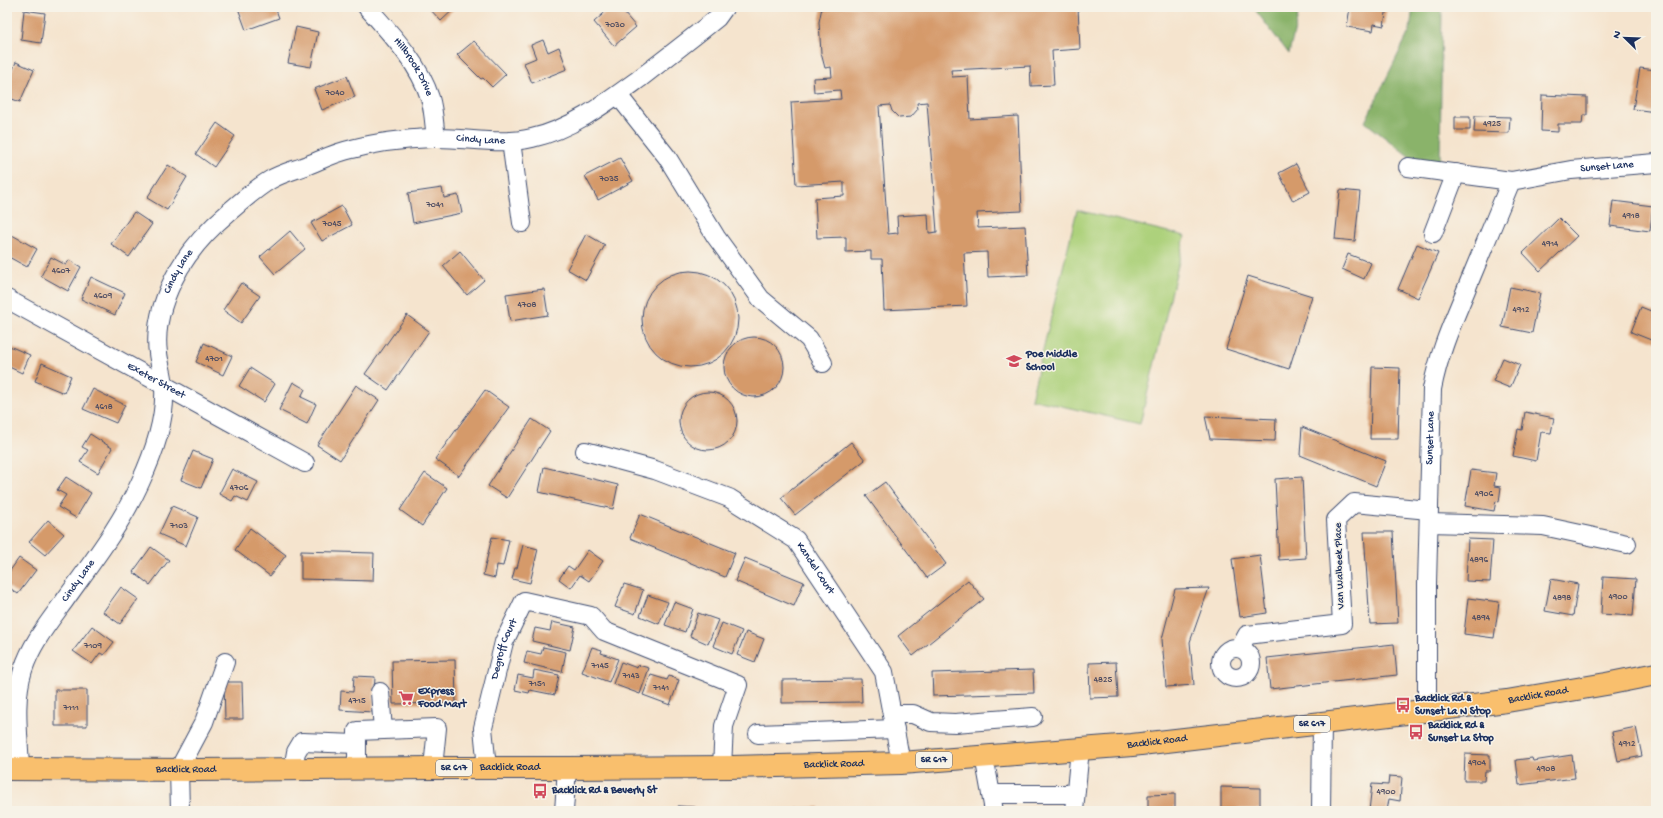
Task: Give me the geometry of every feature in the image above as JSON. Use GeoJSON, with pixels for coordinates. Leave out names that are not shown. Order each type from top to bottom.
{"type":"FeatureCollection","features":[{"type":"Feature","properties":{"kind":"main road","name":"Backlick Road"},"geometry":{"type":"LineString","coordinates":[[13,769],[722,767],[901,763],[1132,745],[1322,723],[1514,700],[1656,674]]}},
{"type":"Feature","properties":{"kind":"street","name":"Hillbrook Drive"},"geometry":{"type":"LineString","coordinates":[[367,7],[403,49],[423,80],[432,107],[436,138]]}},
{"type":"Feature","properties":{"kind":"street","name":"Cindy Lane"},"geometry":{"type":"LineString","coordinates":[[13,769],[19,687],[22,671],[38,637],[111,536],[142,480],[161,424],[164,386],[157,346],[159,318],[169,290],[181,267],[196,245],[213,225],[249,195],[286,172],[352,148],[395,140],[436,138],[511,141],[532,138],[551,132],[576,121],[607,103],[717,18],[725,7]]}},
{"type":"Feature","properties":{"kind":"street"},"geometry":{"type":"LineString","coordinates":[[618,95],[667,157],[716,237],[761,299],[808,339],[822,363]]}},
{"type":"Feature","properties":{"kind":"street"},"geometry":{"type":"LineString","coordinates":[[511,141],[522,223]]}},
{"type":"Feature","properties":{"kind":"street","name":"Sunset Lane"},"geometry":{"type":"LineString","coordinates":[[1408,167],[1511,181],[1571,170],[1656,163]]}},
{"type":"Feature","properties":{"kind":"street"},"geometry":{"type":"LineString","coordinates":[[1433,233],[1456,174]]}},
{"type":"Feature","properties":{"kind":"street","name":"Sunset Lane"},"geometry":{"type":"LineString","coordinates":[[1427,710],[1432,389],[1437,362],[1446,337],[1511,181]]}},
{"type":"Feature","properties":{"kind":"street","name":"Exeter Street"},"geometry":{"type":"LineString","coordinates":[[7,299],[304,463]]}},
{"type":"Feature","properties":{"kind":"street","name":"Kandel Court"},"geometry":{"type":"LineString","coordinates":[[585,451],[655,470],[729,498],[796,540],[884,672],[901,763]]}},
{"type":"Feature","properties":{"kind":"street","name":"Van Walbeek Place"},"geometry":{"type":"LineString","coordinates":[[1240,648],[1247,634],[1342,624],[1336,520],[1354,503],[1429,516]]}},
{"type":"Feature","properties":{"kind":"street"},"geometry":{"type":"LineString","coordinates":[[1429,516],[1543,526],[1627,544]]}},
{"type":"Feature","properties":{"kind":"street","name":"Degroff Court"},"geometry":{"type":"LineString","coordinates":[[487,768],[483,728],[504,642],[524,601],[592,616],[604,631],[738,685],[724,726],[722,767]]}},
{"type":"Feature","properties":{"kind":"street"},"geometry":{"type":"LineString","coordinates":[[180,811],[179,769],[204,722],[225,662]]}},
{"type":"Feature","properties":{"kind":"street"},"geometry":{"type":"LineString","coordinates":[[380,692],[383,730]]}},
{"type":"Feature","properties":{"kind":"street"},"geometry":{"type":"LineString","coordinates":[[758,734],[894,721],[913,714],[931,722],[955,723],[1033,717]]}},
{"type":"Feature","properties":{"kind":"street"},"geometry":{"type":"LineString","coordinates":[[1321,811],[1322,723]]}},
{"type":"Feature","properties":{"kind":"street"},"geometry":{"type":"LineString","coordinates":[[357,769],[357,730],[437,728],[433,768]]}},
{"type":"Feature","properties":{"kind":"street"},"geometry":{"type":"LineString","coordinates":[[293,769],[296,752],[302,742],[357,744]]}},
{"type":"Feature","properties":{"kind":"street"},"geometry":{"type":"LineString","coordinates":[[984,756],[992,803],[1074,803],[1080,749]]}},
{"type":"Feature","properties":{"kind":"street"},"geometry":{"type":"LineString","coordinates":[[564,811],[567,768]]}},
{"type":"Feature","properties":{"kind":"green space"},"geometry":{"type":"Polygon","coordinates":[[[1253,7],[1300,7],[1289,54],[1253,7]]]}},
{"type":"Feature","properties":{"kind":"green space"},"geometry":{"type":"Polygon","coordinates":[[[1413,7],[1442,7],[1440,164],[1411,158],[1365,122],[1410,30],[1413,7]]]}},
{"type":"Feature","properties":{"kind":"green space"},"geometry":{"type":"Polygon","coordinates":[[[1077,210],[1185,236],[1140,424],[1031,399],[1077,210]]]}},
{"type":"Feature","properties":{"kind":"building"},"geometry":{"type":"Polygon","coordinates":[[[275,7],[279,18],[246,30],[238,8],[275,7]]]}},
{"type":"Feature","properties":{"kind":"building"},"geometry":{"type":"Polygon","coordinates":[[[428,7],[456,7],[441,21],[428,7]]]}},
{"type":"Feature","properties":{"kind":"building"},"geometry":{"type":"Polygon","coordinates":[[[611,7],[619,7],[636,27],[614,46],[594,22],[611,7]]]}},
{"type":"Feature","properties":{"kind":"building"},"geometry":{"type":"Polygon","coordinates":[[[822,7],[1078,7],[1080,49],[1052,51],[1054,85],[1031,86],[1030,66],[951,70],[952,77],[968,76],[970,119],[1018,116],[1022,211],[977,213],[978,228],[1025,226],[1028,275],[988,277],[987,252],[964,253],[967,306],[884,310],[882,259],[871,259],[871,251],[846,252],[846,237],[817,238],[815,198],[844,196],[844,182],[796,185],[791,102],[841,99],[840,90],[814,92],[813,78],[832,77],[831,67],[825,68],[821,53],[819,22],[822,7]],[[927,102],[917,103],[918,109],[911,117],[899,118],[892,111],[890,105],[879,106],[888,234],[898,233],[897,216],[928,214],[929,233],[937,232],[927,102]]]}},
{"type":"Feature","properties":{"kind":"building"},"geometry":{"type":"Polygon","coordinates":[[[1350,7],[1387,7],[1384,26],[1374,24],[1373,31],[1347,27],[1350,7]]]}},
{"type":"Feature","properties":{"kind":"building"},"geometry":{"type":"Polygon","coordinates":[[[24,10],[45,13],[41,43],[21,40],[24,10]]]}},
{"type":"Feature","properties":{"kind":"building"},"geometry":{"type":"Polygon","coordinates":[[[296,27],[318,32],[311,67],[288,63],[296,27]]]}},
{"type":"Feature","properties":{"kind":"building"},"geometry":{"type":"Polygon","coordinates":[[[543,40],[548,52],[559,47],[567,69],[532,83],[524,63],[536,58],[531,45],[543,40]]]}},
{"type":"Feature","properties":{"kind":"building"},"geometry":{"type":"Polygon","coordinates":[[[474,41],[506,74],[492,87],[483,78],[481,79],[457,55],[474,41]]]}},
{"type":"Feature","properties":{"kind":"building"},"geometry":{"type":"Polygon","coordinates":[[[16,62],[34,70],[20,102],[7,97],[7,83],[16,62]]]}},
{"type":"Feature","properties":{"kind":"building"},"geometry":{"type":"Polygon","coordinates":[[[1640,68],[1656,70],[1656,112],[1633,109],[1640,68]]]}},
{"type":"Feature","properties":{"kind":"building"},"geometry":{"type":"Polygon","coordinates":[[[347,76],[355,97],[322,110],[314,89],[347,76]]]}},
{"type":"Feature","properties":{"kind":"building"},"geometry":{"type":"Polygon","coordinates":[[[1542,95],[1587,97],[1587,115],[1583,115],[1582,124],[1558,124],[1558,132],[1541,131],[1542,95]]]}},
{"type":"Feature","properties":{"kind":"building"},"geometry":{"type":"Polygon","coordinates":[[[1475,116],[1510,117],[1509,133],[1474,132],[1475,116]]]}},
{"type":"Feature","properties":{"kind":"building"},"geometry":{"type":"Polygon","coordinates":[[[1455,117],[1470,117],[1470,130],[1455,130],[1455,117]]]}},
{"type":"Feature","properties":{"kind":"building"},"geometry":{"type":"Polygon","coordinates":[[[217,123],[235,136],[214,167],[196,154],[217,123]]]}},
{"type":"Feature","properties":{"kind":"building"},"geometry":{"type":"Polygon","coordinates":[[[620,158],[633,181],[598,200],[585,176],[620,158]]]}},
{"type":"Feature","properties":{"kind":"building"},"geometry":{"type":"Polygon","coordinates":[[[1296,164],[1310,192],[1293,201],[1279,173],[1296,164]]]}},
{"type":"Feature","properties":{"kind":"building"},"geometry":{"type":"Polygon","coordinates":[[[168,165],[187,177],[167,210],[147,198],[168,165]]]}},
{"type":"Feature","properties":{"kind":"building"},"geometry":{"type":"Polygon","coordinates":[[[442,188],[444,198],[458,195],[462,213],[413,223],[408,193],[442,188]]]}},
{"type":"Feature","properties":{"kind":"building"},"geometry":{"type":"Polygon","coordinates":[[[1340,190],[1360,192],[1355,241],[1335,239],[1340,190]]]}},
{"type":"Feature","properties":{"kind":"building"},"geometry":{"type":"Polygon","coordinates":[[[1613,201],[1653,206],[1650,231],[1610,226],[1613,201]]]}},
{"type":"Feature","properties":{"kind":"building"},"geometry":{"type":"Polygon","coordinates":[[[342,206],[352,225],[322,241],[311,223],[342,206]]]}},
{"type":"Feature","properties":{"kind":"building"},"geometry":{"type":"Polygon","coordinates":[[[134,212],[152,224],[129,257],[111,244],[134,212]]]}},
{"type":"Feature","properties":{"kind":"building"},"geometry":{"type":"Polygon","coordinates":[[[1559,218],[1577,236],[1540,271],[1523,253],[1559,218]]]}},
{"type":"Feature","properties":{"kind":"building"},"geometry":{"type":"Polygon","coordinates":[[[290,231],[305,249],[275,274],[260,257],[290,231]]]}},
{"type":"Feature","properties":{"kind":"building"},"geometry":{"type":"Polygon","coordinates":[[[586,234],[605,245],[586,280],[567,269],[586,234]]]}},
{"type":"Feature","properties":{"kind":"building"},"geometry":{"type":"Polygon","coordinates":[[[12,235],[37,249],[27,267],[7,256],[7,245],[12,235]]]}},
{"type":"Feature","properties":{"kind":"building"},"geometry":{"type":"Polygon","coordinates":[[[1417,244],[1438,253],[1418,298],[1398,289],[1417,244]]]}},
{"type":"Feature","properties":{"kind":"building"},"geometry":{"type":"Polygon","coordinates":[[[460,251],[484,280],[467,295],[443,266],[460,251]]]}},
{"type":"Feature","properties":{"kind":"building"},"geometry":{"type":"Polygon","coordinates":[[[1348,254],[1371,263],[1364,279],[1342,269],[1348,254]]]}},
{"type":"Feature","properties":{"kind":"building"},"geometry":{"type":"Polygon","coordinates":[[[51,257],[66,265],[69,260],[81,267],[68,291],[41,276],[51,257]]]}},
{"type":"Feature","properties":{"kind":"building"},"geometry":{"type":"Polygon","coordinates":[[[690,271],[708,275],[717,279],[724,285],[730,292],[734,301],[738,319],[734,337],[730,346],[724,353],[717,359],[708,363],[690,367],[672,363],[663,359],[656,353],[650,346],[646,337],[642,319],[646,301],[650,292],[656,285],[663,279],[672,275],[690,271]]]}},
{"type":"Feature","properties":{"kind":"building"},"geometry":{"type":"Polygon","coordinates":[[[1248,276],[1312,296],[1289,369],[1226,349],[1248,276]]]}},
{"type":"Feature","properties":{"kind":"building"},"geometry":{"type":"Polygon","coordinates":[[[91,277],[125,293],[115,315],[81,299],[91,277]]]}},
{"type":"Feature","properties":{"kind":"building"},"geometry":{"type":"Polygon","coordinates":[[[241,283],[260,296],[241,323],[223,310],[241,283]]]}},
{"type":"Feature","properties":{"kind":"building"},"geometry":{"type":"Polygon","coordinates":[[[1510,287],[1540,293],[1532,333],[1502,327],[1510,287]]]}},
{"type":"Feature","properties":{"kind":"building"},"geometry":{"type":"Polygon","coordinates":[[[544,289],[548,315],[510,321],[506,294],[544,289]]]}},
{"type":"Feature","properties":{"kind":"building"},"geometry":{"type":"Polygon","coordinates":[[[1641,307],[1656,313],[1656,342],[1631,332],[1641,307]]]}},
{"type":"Feature","properties":{"kind":"building"},"geometry":{"type":"Polygon","coordinates":[[[407,315],[429,331],[388,390],[365,374],[407,315]]]}},
{"type":"Feature","properties":{"kind":"building"},"geometry":{"type":"Polygon","coordinates":[[[754,337],[771,342],[779,350],[784,367],[779,384],[771,392],[754,397],[737,392],[729,384],[724,367],[729,350],[737,342],[754,337]]]}},
{"type":"Feature","properties":{"kind":"building"},"geometry":{"type":"Polygon","coordinates":[[[204,343],[232,356],[223,375],[196,362],[204,343]]]}},
{"type":"Feature","properties":{"kind":"building"},"geometry":{"type":"Polygon","coordinates":[[[7,345],[30,355],[22,373],[7,366],[7,345]]]}},
{"type":"Feature","properties":{"kind":"building"},"geometry":{"type":"Polygon","coordinates":[[[1503,358],[1520,365],[1510,388],[1493,381],[1503,358]]]}},
{"type":"Feature","properties":{"kind":"building"},"geometry":{"type":"Polygon","coordinates":[[[42,363],[71,376],[64,393],[35,381],[42,363]]]}},
{"type":"Feature","properties":{"kind":"building"},"geometry":{"type":"Polygon","coordinates":[[[1372,367],[1400,368],[1398,439],[1370,439],[1372,367]]]}},
{"type":"Feature","properties":{"kind":"building"},"geometry":{"type":"Polygon","coordinates":[[[250,368],[275,384],[264,402],[239,386],[250,368]]]}},
{"type":"Feature","properties":{"kind":"building"},"geometry":{"type":"Polygon","coordinates":[[[293,382],[305,389],[301,397],[316,404],[307,424],[279,410],[293,382]]]}},
{"type":"Feature","properties":{"kind":"building"},"geometry":{"type":"Polygon","coordinates":[[[356,385],[379,400],[340,460],[317,445],[356,385]]]}},
{"type":"Feature","properties":{"kind":"building"},"geometry":{"type":"Polygon","coordinates":[[[93,389],[125,405],[116,423],[83,409],[93,389]]]}},
{"type":"Feature","properties":{"kind":"building"},"geometry":{"type":"Polygon","coordinates":[[[485,390],[509,407],[459,476],[435,459],[485,390]]]}},
{"type":"Feature","properties":{"kind":"building"},"geometry":{"type":"Polygon","coordinates":[[[702,392],[714,392],[729,400],[737,415],[737,427],[729,442],[714,450],[702,450],[687,442],[679,427],[679,415],[687,400],[702,392]]]}},
{"type":"Feature","properties":{"kind":"building"},"geometry":{"type":"Polygon","coordinates":[[[1525,412],[1554,418],[1551,433],[1541,432],[1536,461],[1513,456],[1518,429],[1522,430],[1525,412]]]}},
{"type":"Feature","properties":{"kind":"building"},"geometry":{"type":"Polygon","coordinates":[[[1205,416],[1276,419],[1275,441],[1210,439],[1205,416]]]}},
{"type":"Feature","properties":{"kind":"building"},"geometry":{"type":"Polygon","coordinates":[[[532,419],[550,431],[507,498],[488,486],[532,419]]]}},
{"type":"Feature","properties":{"kind":"building"},"geometry":{"type":"Polygon","coordinates":[[[1302,427],[1386,461],[1376,486],[1300,455],[1302,427]]]}},
{"type":"Feature","properties":{"kind":"building"},"geometry":{"type":"Polygon","coordinates":[[[90,434],[112,448],[98,473],[80,462],[88,450],[82,447],[90,434]]]}},
{"type":"Feature","properties":{"kind":"building"},"geometry":{"type":"Polygon","coordinates":[[[851,442],[865,460],[795,515],[781,498],[851,442]]]}},
{"type":"Feature","properties":{"kind":"building"},"geometry":{"type":"Polygon","coordinates":[[[193,451],[213,459],[201,488],[181,480],[193,451]]]}},
{"type":"Feature","properties":{"kind":"building"},"geometry":{"type":"Polygon","coordinates":[[[544,467],[618,485],[613,509],[539,492],[544,467]]]}},
{"type":"Feature","properties":{"kind":"building"},"geometry":{"type":"Polygon","coordinates":[[[232,469],[258,482],[248,502],[235,496],[232,501],[219,494],[232,469]]]}},
{"type":"Feature","properties":{"kind":"building"},"geometry":{"type":"Polygon","coordinates":[[[1471,470],[1496,473],[1494,486],[1501,487],[1499,502],[1496,501],[1494,511],[1465,506],[1471,470]]]}},
{"type":"Feature","properties":{"kind":"building"},"geometry":{"type":"Polygon","coordinates":[[[425,473],[447,488],[422,526],[400,510],[425,473]]]}},
{"type":"Feature","properties":{"kind":"building"},"geometry":{"type":"Polygon","coordinates":[[[66,477],[91,493],[76,518],[58,507],[66,495],[57,490],[66,477]]]}},
{"type":"Feature","properties":{"kind":"building"},"geometry":{"type":"Polygon","coordinates":[[[1302,477],[1306,558],[1279,560],[1275,479],[1302,477]]]}},
{"type":"Feature","properties":{"kind":"building"},"geometry":{"type":"Polygon","coordinates":[[[885,482],[946,564],[927,578],[866,496],[885,482]]]}},
{"type":"Feature","properties":{"kind":"building"},"geometry":{"type":"Polygon","coordinates":[[[172,506],[198,517],[186,546],[159,534],[172,506]]]}},
{"type":"Feature","properties":{"kind":"building"},"geometry":{"type":"Polygon","coordinates":[[[640,514],[735,553],[725,577],[630,538],[640,514]]]}},
{"type":"Feature","properties":{"kind":"building"},"geometry":{"type":"Polygon","coordinates":[[[48,520],[64,534],[45,555],[29,542],[48,520]]]}},
{"type":"Feature","properties":{"kind":"building"},"geometry":{"type":"Polygon","coordinates":[[[250,528],[286,555],[270,576],[235,550],[250,528]]]}},
{"type":"Feature","properties":{"kind":"building"},"geometry":{"type":"Polygon","coordinates":[[[1364,532],[1393,532],[1398,623],[1370,624],[1364,532]]]}},
{"type":"Feature","properties":{"kind":"building"},"geometry":{"type":"Polygon","coordinates":[[[492,537],[509,540],[503,566],[497,565],[495,578],[483,575],[492,537]]]}},
{"type":"Feature","properties":{"kind":"building"},"geometry":{"type":"Polygon","coordinates":[[[1468,539],[1493,540],[1490,582],[1466,581],[1468,539]]]}},
{"type":"Feature","properties":{"kind":"building"},"geometry":{"type":"Polygon","coordinates":[[[523,545],[538,549],[530,583],[512,579],[515,568],[517,568],[523,545]]]}},
{"type":"Feature","properties":{"kind":"building"},"geometry":{"type":"Polygon","coordinates":[[[151,547],[169,560],[150,585],[133,572],[151,547]]]}},
{"type":"Feature","properties":{"kind":"building"},"geometry":{"type":"Polygon","coordinates":[[[588,550],[603,561],[589,581],[580,575],[571,588],[559,579],[568,566],[574,570],[588,550]]]}},
{"type":"Feature","properties":{"kind":"building"},"geometry":{"type":"Polygon","coordinates":[[[301,551],[374,553],[373,581],[301,579],[301,551]]]}},
{"type":"Feature","properties":{"kind":"building"},"geometry":{"type":"Polygon","coordinates":[[[1260,555],[1267,613],[1240,617],[1232,559],[1260,555]]]}},
{"type":"Feature","properties":{"kind":"building"},"geometry":{"type":"Polygon","coordinates":[[[19,558],[36,570],[18,594],[7,586],[7,575],[19,558]]]}},
{"type":"Feature","properties":{"kind":"building"},"geometry":{"type":"Polygon","coordinates":[[[745,558],[804,582],[794,606],[735,581],[745,558]]]}},
{"type":"Feature","properties":{"kind":"building"},"geometry":{"type":"Polygon","coordinates":[[[1603,577],[1636,579],[1633,616],[1601,614],[1603,577]]]}},
{"type":"Feature","properties":{"kind":"building"},"geometry":{"type":"Polygon","coordinates":[[[1551,579],[1578,584],[1573,616],[1545,611],[1551,579]]]}},
{"type":"Feature","properties":{"kind":"building"},"geometry":{"type":"Polygon","coordinates":[[[968,580],[984,599],[913,656],[898,636],[968,580]]]}},
{"type":"Feature","properties":{"kind":"building"},"geometry":{"type":"Polygon","coordinates":[[[624,584],[643,590],[635,614],[615,607],[624,584]]]}},
{"type":"Feature","properties":{"kind":"building"},"geometry":{"type":"Polygon","coordinates":[[[121,587],[138,599],[120,624],[103,612],[121,587]]]}},
{"type":"Feature","properties":{"kind":"building"},"geometry":{"type":"Polygon","coordinates":[[[1209,588],[1190,642],[1194,685],[1166,687],[1162,639],[1175,589],[1209,588]]]}},
{"type":"Feature","properties":{"kind":"building"},"geometry":{"type":"Polygon","coordinates":[[[648,595],[668,602],[659,624],[640,616],[648,595]]]}},
{"type":"Feature","properties":{"kind":"building"},"geometry":{"type":"Polygon","coordinates":[[[1468,598],[1499,602],[1494,638],[1464,634],[1468,598]]]}},
{"type":"Feature","properties":{"kind":"building"},"geometry":{"type":"Polygon","coordinates":[[[674,602],[693,609],[685,632],[665,625],[674,602]]]}},
{"type":"Feature","properties":{"kind":"building"},"geometry":{"type":"Polygon","coordinates":[[[698,613],[718,620],[708,644],[690,636],[698,613]]]}},
{"type":"Feature","properties":{"kind":"building"},"geometry":{"type":"Polygon","coordinates":[[[552,622],[575,627],[570,650],[532,641],[535,628],[550,631],[552,622]]]}},
{"type":"Feature","properties":{"kind":"building"},"geometry":{"type":"Polygon","coordinates":[[[722,623],[742,631],[732,654],[713,646],[722,623]]]}},
{"type":"Feature","properties":{"kind":"building"},"geometry":{"type":"Polygon","coordinates":[[[92,626],[114,642],[104,655],[100,653],[92,664],[73,651],[92,626]]]}},
{"type":"Feature","properties":{"kind":"building"},"geometry":{"type":"Polygon","coordinates":[[[746,632],[764,639],[755,662],[737,655],[746,632]]]}},
{"type":"Feature","properties":{"kind":"building"},"geometry":{"type":"Polygon","coordinates":[[[1394,644],[1397,675],[1270,689],[1267,658],[1394,644]]]}},
{"type":"Feature","properties":{"kind":"building"},"geometry":{"type":"Polygon","coordinates":[[[543,647],[566,652],[562,672],[524,663],[527,651],[541,654],[543,647]]]}},
{"type":"Feature","properties":{"kind":"building"},"geometry":{"type":"Polygon","coordinates":[[[592,647],[602,650],[601,653],[618,659],[609,682],[582,672],[592,647]]]}},
{"type":"Feature","properties":{"kind":"building"},"geometry":{"type":"Polygon","coordinates":[[[455,660],[456,703],[393,704],[392,661],[455,660]]]}},
{"type":"Feature","properties":{"kind":"building"},"geometry":{"type":"Polygon","coordinates":[[[621,662],[637,668],[638,665],[649,668],[640,694],[613,684],[621,662]]]}},
{"type":"Feature","properties":{"kind":"building"},"geometry":{"type":"Polygon","coordinates":[[[1116,662],[1118,697],[1090,698],[1089,663],[1116,662]]]}},
{"type":"Feature","properties":{"kind":"building"},"geometry":{"type":"Polygon","coordinates":[[[534,670],[559,675],[555,695],[530,690],[529,693],[515,690],[518,675],[533,678],[534,670]]]}},
{"type":"Feature","properties":{"kind":"building"},"geometry":{"type":"Polygon","coordinates":[[[1033,670],[1034,693],[933,696],[932,673],[1033,670]]]}},
{"type":"Feature","properties":{"kind":"building"},"geometry":{"type":"Polygon","coordinates":[[[651,675],[667,680],[669,676],[679,680],[670,705],[643,695],[651,675]]]}},
{"type":"Feature","properties":{"kind":"building"},"geometry":{"type":"Polygon","coordinates":[[[354,676],[375,677],[373,712],[340,710],[341,691],[353,692],[354,676]]]}},
{"type":"Feature","properties":{"kind":"building"},"geometry":{"type":"Polygon","coordinates":[[[861,679],[862,702],[782,703],[782,680],[861,679]]]}},
{"type":"Feature","properties":{"kind":"building"},"geometry":{"type":"Polygon","coordinates":[[[224,682],[242,682],[243,719],[225,719],[224,682]]]}},
{"type":"Feature","properties":{"kind":"building"},"geometry":{"type":"Polygon","coordinates":[[[55,690],[87,690],[87,726],[55,726],[55,690]]]}},
{"type":"Feature","properties":{"kind":"building"},"geometry":{"type":"Polygon","coordinates":[[[1636,727],[1642,756],[1618,761],[1612,732],[1636,727]]]}},
{"type":"Feature","properties":{"kind":"building"},"geometry":{"type":"Polygon","coordinates":[[[1465,754],[1490,755],[1490,771],[1485,771],[1484,781],[1464,781],[1465,754]]]}},
{"type":"Feature","properties":{"kind":"building"},"geometry":{"type":"Polygon","coordinates":[[[1572,755],[1575,778],[1519,785],[1516,760],[1532,758],[1533,761],[1572,755]]]}},
{"type":"Feature","properties":{"kind":"building"},"geometry":{"type":"Polygon","coordinates":[[[1389,776],[1402,777],[1400,801],[1389,799],[1387,811],[1369,811],[1372,784],[1388,785],[1389,776]]]}},
{"type":"Feature","properties":{"kind":"building"},"geometry":{"type":"Polygon","coordinates":[[[1221,787],[1260,788],[1260,809],[1221,809],[1221,787]]]}},
{"type":"Feature","properties":{"kind":"building"},"geometry":{"type":"Polygon","coordinates":[[[1175,794],[1175,811],[1148,811],[1148,795],[1175,794]]]}},
{"type":"Feature","properties":{"kind":"building"},"geometry":{"type":"Polygon","coordinates":[[[678,806],[695,807],[695,811],[678,811],[678,806]]]}},
{"type":"Feature","properties":{"kind":"building"},"geometry":{"type":"Polygon","coordinates":[[[819,807],[819,811],[797,811],[797,808],[819,807]]]}},
{"type":"Feature","properties":{"kind":"place","name":"Poe Middle School"},"geometry":{"type":"Point","coordinates":[1014,361]}},
{"type":"Feature","properties":{"kind":"place","name":"Express Food Mart"},"geometry":{"type":"Point","coordinates":[406,698]}},
{"type":"Feature","properties":{"kind":"place","name":"Backlick Rd & Sunset La N Stop"},"geometry":{"type":"Point","coordinates":[1403,705]}},
{"type":"Feature","properties":{"kind":"place","name":"Backlick Rd & Sunset La Stop"},"geometry":{"type":"Point","coordinates":[1416,732]}},
{"type":"Feature","properties":{"kind":"place","name":"Backlick Rd & Beverly St"},"geometry":{"type":"Point","coordinates":[540,791]}}]}
